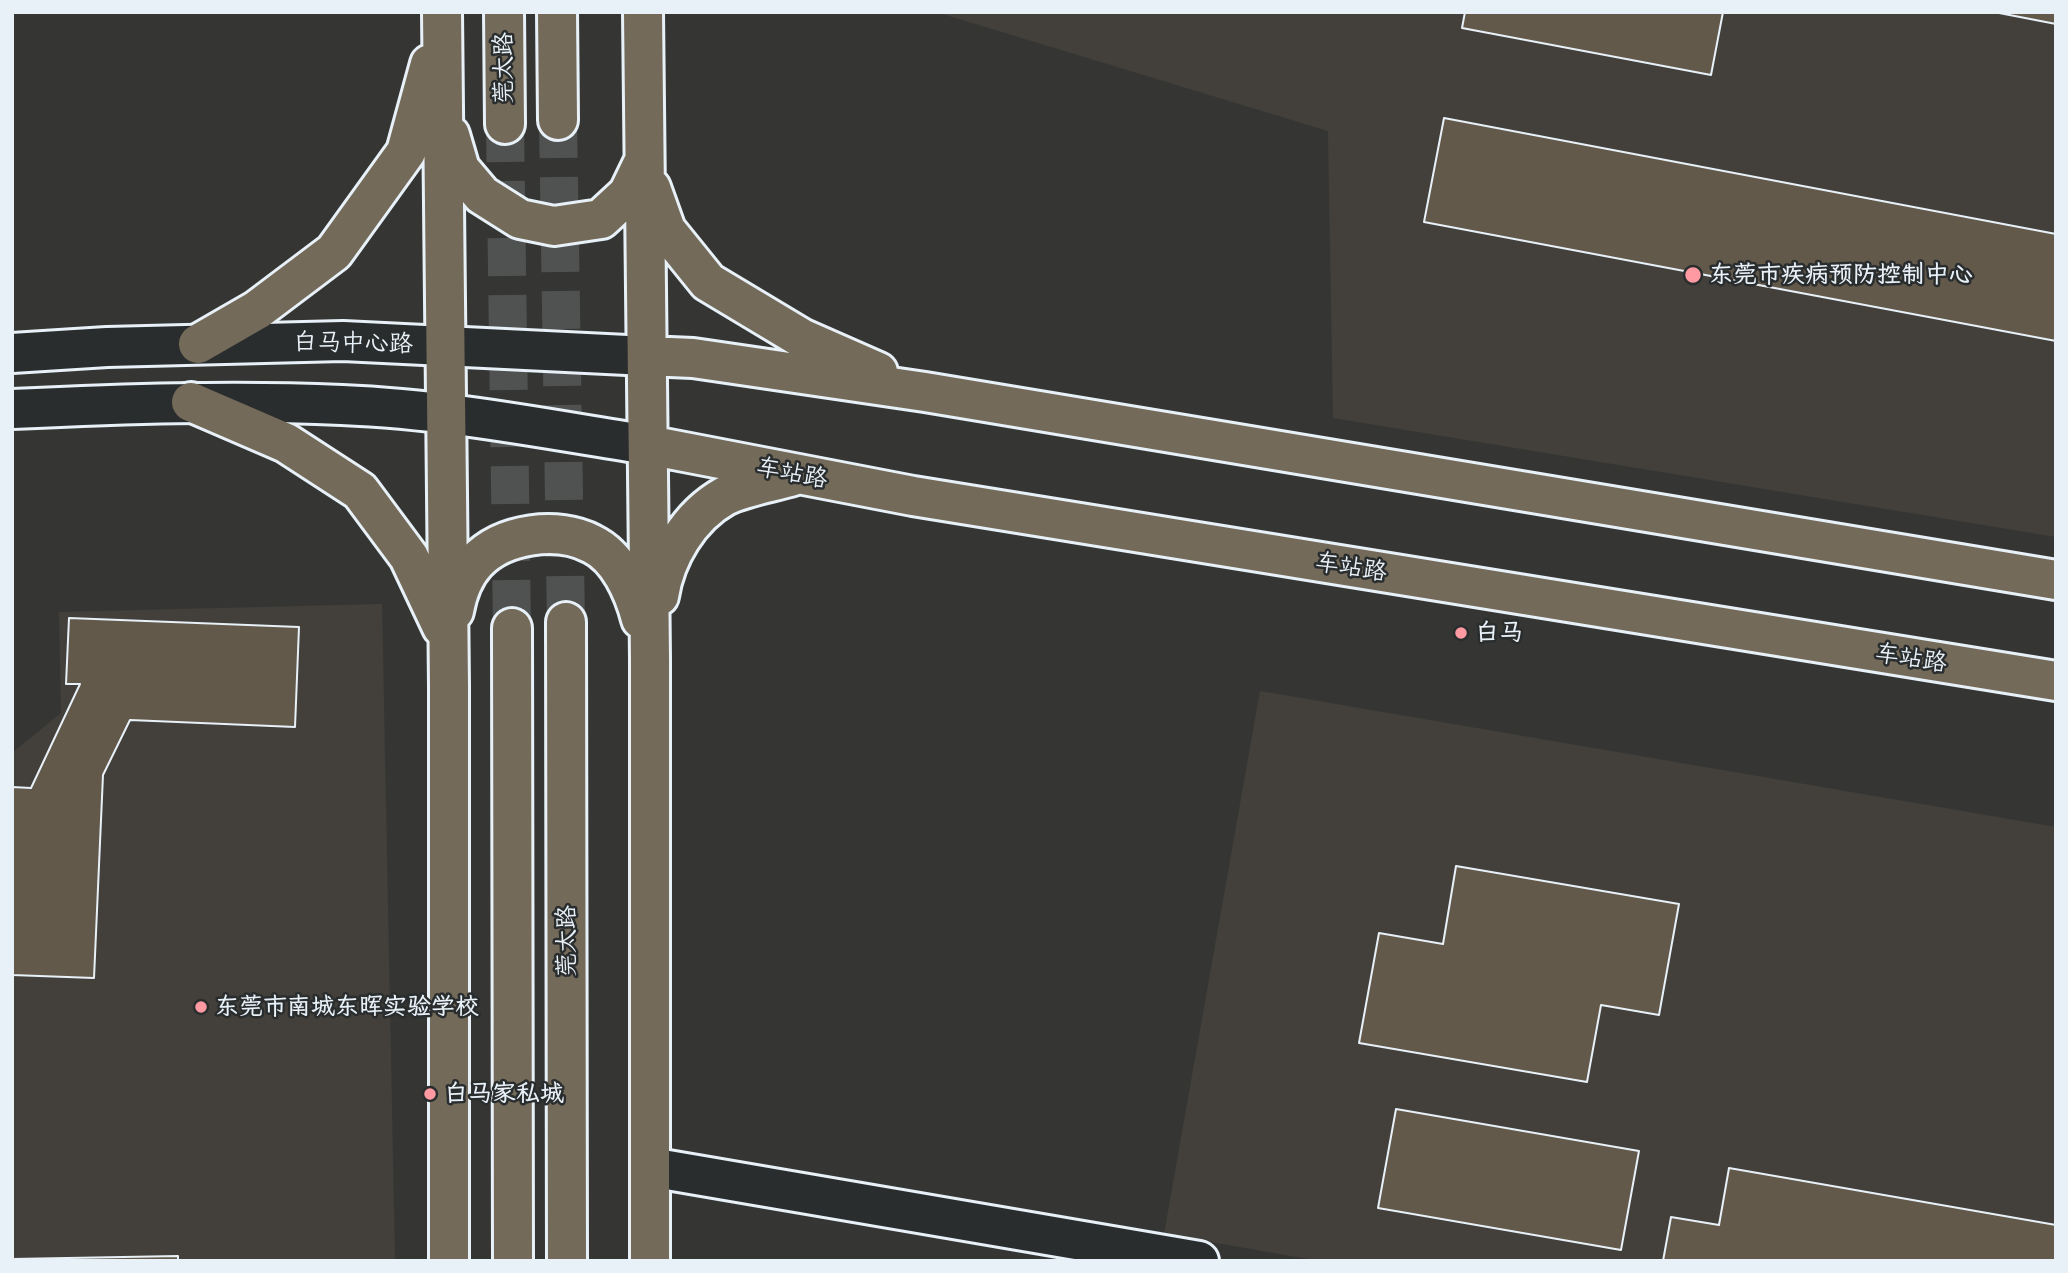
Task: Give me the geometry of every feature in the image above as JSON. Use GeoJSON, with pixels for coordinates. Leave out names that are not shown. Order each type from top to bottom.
{"type":"FeatureCollection","features":[{"type":"Feature","properties":{"kind":"main road","name":"莞太路"},"geometry":{"type":"LineString","coordinates":[[504,12],[505,124]]}},
{"type":"Feature","properties":{"kind":"main road"},"geometry":{"type":"LineString","coordinates":[[557,12],[558,120]]}},
{"type":"Feature","properties":{"kind":"main road"},"geometry":{"type":"LineString","coordinates":[[643,12],[650,659],[650,1261]]}},
{"type":"Feature","properties":{"kind":"main road"},"geometry":{"type":"LineString","coordinates":[[442,17],[448,640],[449,1261]]}},
{"type":"Feature","properties":{"kind":"main road"},"geometry":{"type":"LineString","coordinates":[[198,344],[257,310],[334,252],[406,152],[442,17]]}},
{"type":"Feature","properties":{"kind":"main road"},"geometry":{"type":"LineString","coordinates":[[443,111],[460,169],[482,195],[520,219],[554,226],[601,219],[628,194],[643,163]]}},
{"type":"Feature","properties":{"kind":"main road"},"geometry":{"type":"LineString","coordinates":[[643,163],[666,230],[708,282],[803,339],[925,392],[2056,580]]}},
{"type":"Feature","properties":{"kind":"main road","name":"白马中心路"},"geometry":{"type":"LineString","coordinates":[[647,356],[693,358],[925,392]]}},
{"type":"Feature","properties":{"kind":"main road"},"geometry":{"type":"LineString","coordinates":[[191,402],[286,443],[360,492],[409,557],[448,640]]}},
{"type":"Feature","properties":{"kind":"main road","name":"车站路"},"geometry":{"type":"LineString","coordinates":[[648,445],[913,496],[2056,681]]}},
{"type":"Feature","properties":{"kind":"main road"},"geometry":{"type":"LineString","coordinates":[[650,659],[662,576],[689,524],[726,496],[798,474]]}},
{"type":"Feature","properties":{"kind":"main road"},"geometry":{"type":"LineString","coordinates":[[448,640],[458,591],[476,562],[504,543],[538,534],[568,534],[594,544],[623,572],[636,601],[650,659]]}},
{"type":"Feature","properties":{"kind":"main road","name":"莞太路"},"geometry":{"type":"LineString","coordinates":[[566,622],[568,1261]]}},
{"type":"Feature","properties":{"kind":"main road"},"geometry":{"type":"LineString","coordinates":[[512,628],[513,1261]]}},
{"type":"Feature","properties":{"kind":"street","name":"白马中心路"},"geometry":{"type":"LineString","coordinates":[[12,353],[107,346],[343,341],[647,356]]}},
{"type":"Feature","properties":{"kind":"street"},"geometry":{"type":"LineString","coordinates":[[12,409],[191,402],[343,405],[446,414],[648,445]]}},
{"type":"Feature","properties":{"kind":"street"},"geometry":{"type":"LineString","coordinates":[[650,1167],[1199,1261]]}},
{"type":"Feature","properties":{"kind":"shaded area","name":"东莞市疾病预防控制中心"},"geometry":{"type":"Polygon","coordinates":[[[936,12],[2056,12],[2056,537],[1333,418],[1328,131],[936,12]]]}},
{"type":"Feature","properties":{"kind":"shaded area","name":"东莞市南城东晖实验学校"},"geometry":{"type":"Polygon","coordinates":[[[382,604],[395,1261],[12,1261],[12,753],[61,713],[59,612],[382,604]]]}},
{"type":"Feature","properties":{"kind":"shaded area"},"geometry":{"type":"Polygon","coordinates":[[[1260,691],[2056,827],[2056,1261],[1320,1261],[1164,1234],[1260,691]]]}},
{"type":"Feature","properties":{"kind":"building"},"geometry":{"type":"Polygon","coordinates":[[[1465,12],[1723,12],[1711,75],[1462,28],[1465,12]]]}},
{"type":"Feature","properties":{"kind":"building"},"geometry":{"type":"Polygon","coordinates":[[[1994,12],[2056,12],[2056,24],[1994,12]]]}},
{"type":"Feature","properties":{"kind":"building"},"geometry":{"type":"Polygon","coordinates":[[[1444,118],[2056,234],[2056,341],[1424,222],[1444,118]]]}},
{"type":"Feature","properties":{"kind":"building"},"geometry":{"type":"Polygon","coordinates":[[[69,618],[299,627],[295,727],[130,720],[103,775],[94,978],[12,975],[12,787],[31,788],[80,684],[66,684],[69,618]]]}},
{"type":"Feature","properties":{"kind":"building"},"geometry":{"type":"Polygon","coordinates":[[[1456,866],[1679,904],[1659,1015],[1601,1005],[1587,1082],[1359,1043],[1379,933],[1443,944],[1456,866]]]}},
{"type":"Feature","properties":{"kind":"building"},"geometry":{"type":"Polygon","coordinates":[[[1396,1109],[1639,1151],[1621,1250],[1378,1208],[1396,1109]]]}},
{"type":"Feature","properties":{"kind":"building"},"geometry":{"type":"Polygon","coordinates":[[[1729,1168],[2056,1225],[2056,1261],[1663,1261],[1671,1217],[1719,1225],[1729,1168]]]}},
{"type":"Feature","properties":{"kind":"building"},"geometry":{"type":"Polygon","coordinates":[[[178,1256],[178,1261],[12,1261],[12,1259],[178,1256]]]}},
{"type":"Feature","properties":{"kind":"tunnel"},"geometry":{"type":"LineString","coordinates":[[558,120],[566,622]]}},
{"type":"Feature","properties":{"kind":"tunnel"},"geometry":{"type":"LineString","coordinates":[[505,124],[512,628]]}},
{"type":"Feature","properties":{"kind":"place","name":"东莞市疾病预防控制中心"},"geometry":{"type":"Point","coordinates":[1693,275]}},
{"type":"Feature","properties":{"kind":"place","name":"白马"},"geometry":{"type":"Point","coordinates":[1461,633]}},
{"type":"Feature","properties":{"kind":"place","name":"东莞市南城东晖实验学校"},"geometry":{"type":"Point","coordinates":[201,1007]}},
{"type":"Feature","properties":{"kind":"place","name":"白马家私城"},"geometry":{"type":"Point","coordinates":[430,1094]}}]}
